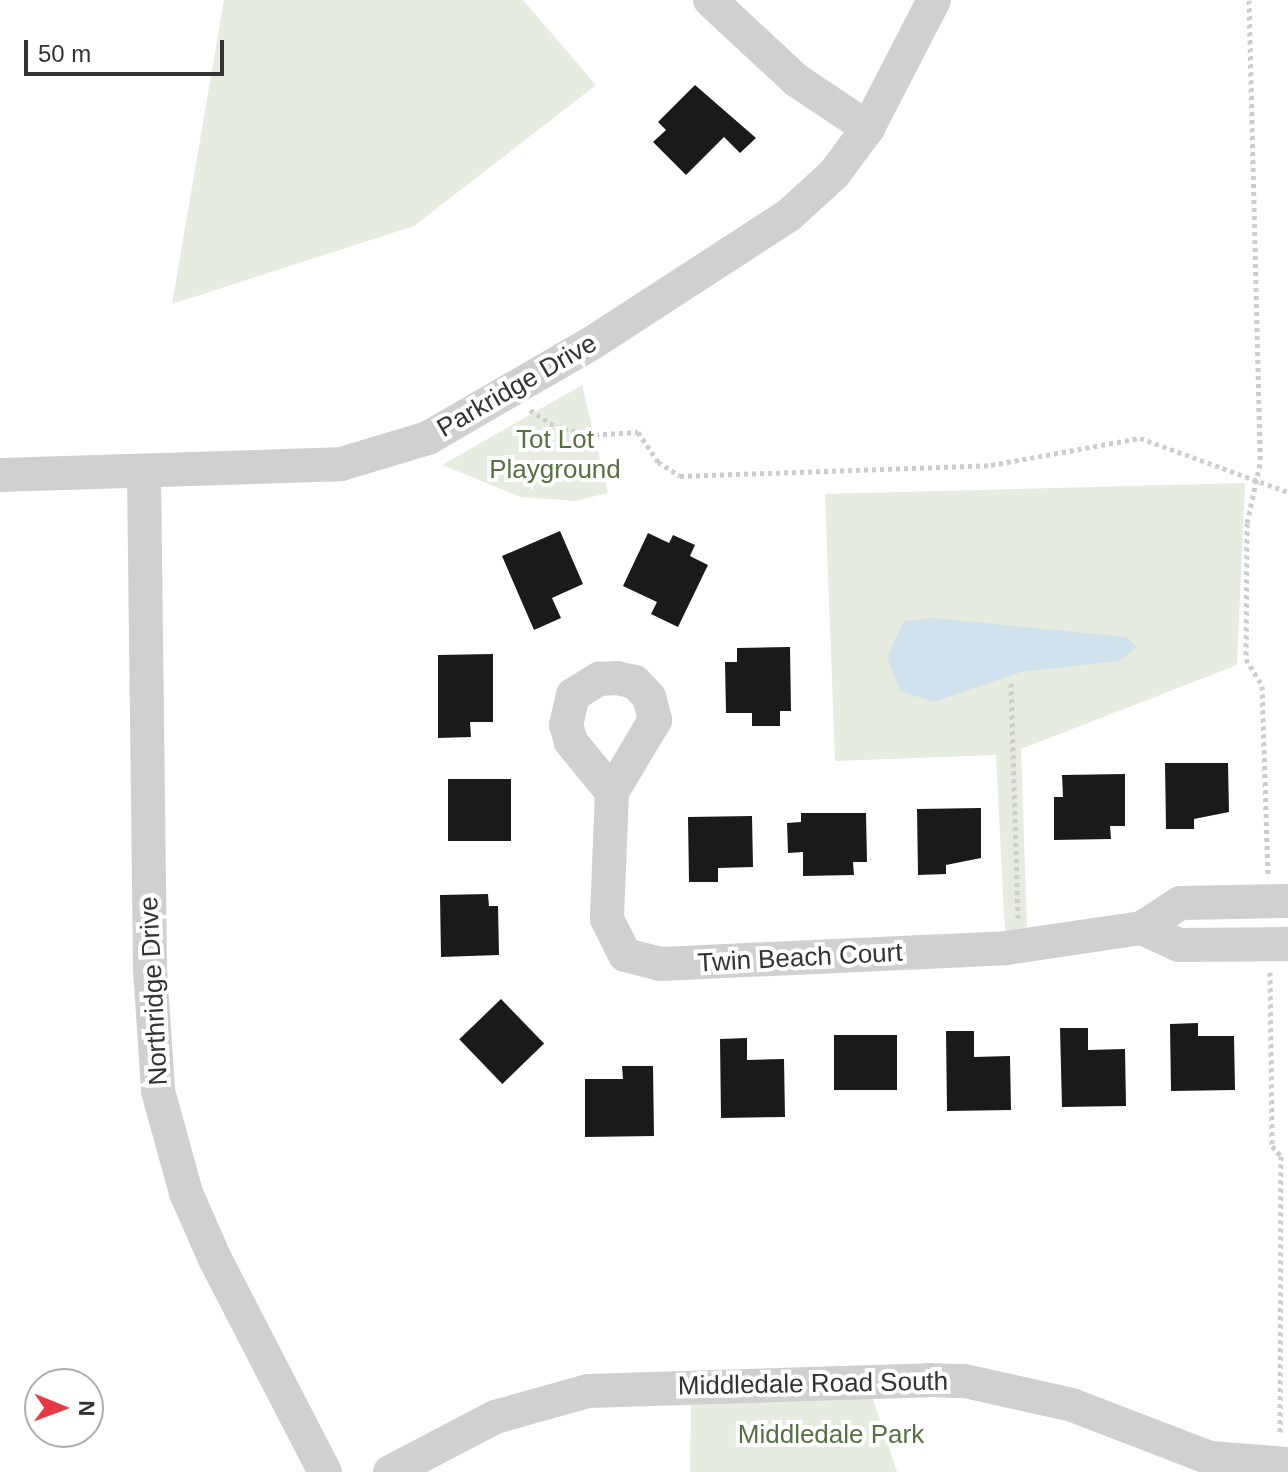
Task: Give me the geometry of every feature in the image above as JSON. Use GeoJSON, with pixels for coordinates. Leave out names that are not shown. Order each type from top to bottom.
{"type":"FeatureCollection","features":[{"type":"Feature","properties":{"kind":"street"},"geometry":{"type":"LineString","coordinates":[[710,0],[796,80],[868,128]]}},
{"type":"Feature","properties":{"kind":"street","name":"Parkridge Drive"},"geometry":{"type":"LineString","coordinates":[[0,475],[144,474],[341,464],[384,455],[515,389],[789,215],[834,174],[868,128],[934,0]]}},
{"type":"Feature","properties":{"kind":"street","name":"Northridge Drive"},"geometry":{"type":"LineString","coordinates":[[144,474],[150,969],[158,1091],[186,1193],[209,1246],[325,1472]]}},
{"type":"Feature","properties":{"kind":"street","name":"Twin Beach Court"},"geometry":{"type":"LineString","coordinates":[[612,792],[607,919],[625,955],[660,964],[1018,947],[1142,928],[1180,903],[1288,901]]}},
{"type":"Feature","properties":{"kind":"street"},"geometry":{"type":"LineString","coordinates":[[1142,928],[1179,945],[1288,944]]}},
{"type":"Feature","properties":{"kind":"street","name":"Middledale Road South"},"geometry":{"type":"LineString","coordinates":[[390,1472],[495,1417],[588,1391],[929,1380],[965,1381],[1072,1405],[1210,1458],[1288,1464]]}},
{"type":"Feature","properties":{"kind":"path"},"geometry":{"type":"LineString","coordinates":[[1249,0],[1259,427]]}},
{"type":"Feature","properties":{"kind":"path"},"geometry":{"type":"LineString","coordinates":[[515,389],[532,412],[556,427],[601,437],[638,432],[658,462],[680,476],[991,465],[1140,438],[1288,492]]}},
{"type":"Feature","properties":{"kind":"path"},"geometry":{"type":"LineString","coordinates":[[1011,683],[1018,947]]}},
{"type":"Feature","properties":{"kind":"green space"},"geometry":{"type":"Polygon","coordinates":[[[224,0],[523,0],[596,85],[414,226],[172,304],[224,0]]]}},
{"type":"Feature","properties":{"kind":"green space","name":"Tot Lot Playground"},"geometry":{"type":"Polygon","coordinates":[[[582,385],[608,493],[575,501],[521,497],[442,465],[582,385]]]}},
{"type":"Feature","properties":{"kind":"green space"},"geometry":{"type":"Polygon","coordinates":[[[1245,483],[1237,665],[1021,749],[1027,927],[1005,932],[996,755],[835,761],[825,494],[1245,483]]]}},
{"type":"Feature","properties":{"kind":"green space","name":"Middledale Park"},"geometry":{"type":"Polygon","coordinates":[[[872,1396],[897,1472],[690,1472],[691,1402],[872,1396]]]}},
{"type":"Feature","properties":{"kind":"water"},"geometry":{"type":"Polygon","coordinates":[[[933,618],[1127,637],[1137,647],[1119,661],[1021,672],[934,702],[900,691],[887,657],[904,621],[933,618]]]}},
{"type":"Feature","properties":{"kind":"building"},"geometry":{"type":"Polygon","coordinates":[[[695,85],[756,138],[740,153],[724,137],[686,175],[653,142],[666,130],[658,122],[695,85]]]}},
{"type":"Feature","properties":{"kind":"building"},"geometry":{"type":"Polygon","coordinates":[[[560,531],[583,584],[552,598],[561,618],[534,630],[502,556],[560,531]]]}},
{"type":"Feature","properties":{"kind":"building"},"geometry":{"type":"Polygon","coordinates":[[[648,533],[669,543],[673,535],[695,545],[690,556],[708,565],[678,627],[651,614],[657,602],[623,586],[648,533]]]}},
{"type":"Feature","properties":{"kind":"building"},"geometry":{"type":"Polygon","coordinates":[[[790,647],[791,711],[780,711],[780,726],[752,726],[752,713],[726,713],[725,662],[737,662],[737,648],[790,647]]]}},
{"type":"Feature","properties":{"kind":"building"},"geometry":{"type":"Polygon","coordinates":[[[493,654],[493,722],[470,722],[471,737],[438,738],[438,655],[493,654]]]}},
{"type":"Feature","properties":{"kind":"building"},"geometry":{"type":"Polygon","coordinates":[[[1165,763],[1228,763],[1229,812],[1194,819],[1194,829],[1166,829],[1165,763]]]}},
{"type":"Feature","properties":{"kind":"building"},"geometry":{"type":"Polygon","coordinates":[[[1125,774],[1125,826],[1110,826],[1111,839],[1054,840],[1054,797],[1063,797],[1062,775],[1125,774]]]}},
{"type":"Feature","properties":{"kind":"building"},"geometry":{"type":"Polygon","coordinates":[[[448,779],[511,779],[511,841],[448,841],[448,779]]]}},
{"type":"Feature","properties":{"kind":"building"},"geometry":{"type":"Polygon","coordinates":[[[981,808],[981,858],[946,865],[946,874],[918,875],[917,809],[981,808]]]}},
{"type":"Feature","properties":{"kind":"building"},"geometry":{"type":"Polygon","coordinates":[[[801,813],[866,813],[867,862],[853,862],[854,875],[803,876],[803,852],[788,853],[787,823],[801,822],[801,813]]]}},
{"type":"Feature","properties":{"kind":"building"},"geometry":{"type":"Polygon","coordinates":[[[752,816],[753,867],[718,868],[718,882],[689,882],[688,817],[752,816]]]}},
{"type":"Feature","properties":{"kind":"building"},"geometry":{"type":"Polygon","coordinates":[[[488,894],[489,906],[498,906],[499,955],[441,957],[440,895],[488,894]]]}},
{"type":"Feature","properties":{"kind":"building"},"geometry":{"type":"Polygon","coordinates":[[[501,999],[544,1044],[502,1084],[459,1039],[501,999]]]}},
{"type":"Feature","properties":{"kind":"building"},"geometry":{"type":"Polygon","coordinates":[[[1198,1023],[1198,1036],[1234,1036],[1235,1090],[1171,1091],[1170,1024],[1198,1023]]]}},
{"type":"Feature","properties":{"kind":"building"},"geometry":{"type":"Polygon","coordinates":[[[1060,1028],[1088,1028],[1088,1050],[1125,1049],[1126,1106],[1062,1107],[1060,1028]]]}},
{"type":"Feature","properties":{"kind":"building"},"geometry":{"type":"Polygon","coordinates":[[[946,1031],[974,1031],[974,1057],[1010,1056],[1011,1110],[947,1111],[946,1031]]]}},
{"type":"Feature","properties":{"kind":"building"},"geometry":{"type":"Polygon","coordinates":[[[834,1035],[897,1035],[897,1090],[834,1090],[834,1035]]]}},
{"type":"Feature","properties":{"kind":"building"},"geometry":{"type":"Polygon","coordinates":[[[747,1038],[747,1060],[784,1059],[785,1117],[721,1118],[720,1039],[747,1038]]]}},
{"type":"Feature","properties":{"kind":"building"},"geometry":{"type":"Polygon","coordinates":[[[622,1066],[653,1066],[654,1136],[585,1137],[585,1079],[623,1079],[622,1066]]]}}]}
